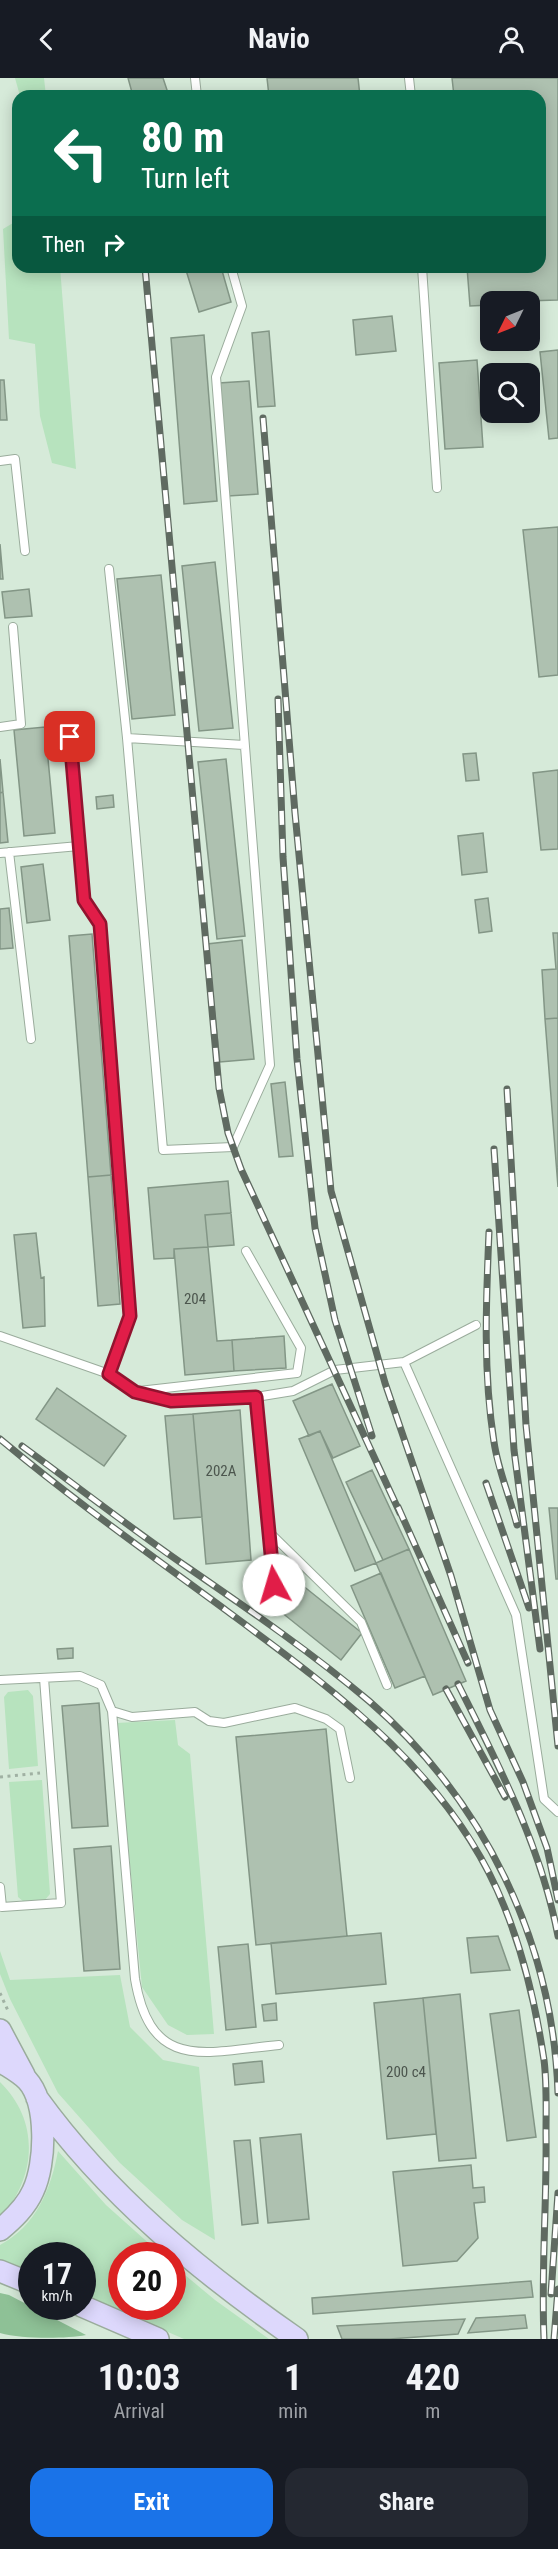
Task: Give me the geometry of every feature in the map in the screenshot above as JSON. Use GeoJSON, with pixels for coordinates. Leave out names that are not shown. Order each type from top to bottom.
{"type":"FeatureCollection","features":[{"type":"Feature","properties":{"kind":"main road"},"geometry":{"type":"LineString","coordinates":[[0,2230],[23,2207],[38,2176],[42,2145],[32,2089],[6,2026]]}},
{"type":"Feature","properties":{"kind":"main road"},"geometry":{"type":"LineString","coordinates":[[0,2061],[32,2089],[85,2160],[155,2230],[205,2271],[297,2339]]}},
{"type":"Feature","properties":{"kind":"main road"},"geometry":{"type":"LineString","coordinates":[[0,2271],[18,2278]]}},
{"type":"Feature","properties":{"kind":"main road"},"geometry":{"type":"LineString","coordinates":[[96,2312],[158,2339]]}},
{"type":"Feature","properties":{"kind":"lane"},"geometry":{"type":"LineString","coordinates":[[109,569],[127,738],[163,1150],[233,1147],[270,1065],[216,377],[242,306],[233,273]]}},
{"type":"Feature","properties":{"kind":"lane"},"geometry":{"type":"LineString","coordinates":[[422,273],[437,488]]}},
{"type":"Feature","properties":{"kind":"lane"},"geometry":{"type":"LineString","coordinates":[[0,461],[15,459],[25,551]]}},
{"type":"Feature","properties":{"kind":"lane"},"geometry":{"type":"LineString","coordinates":[[0,727],[21,724],[13,627]]}},
{"type":"Feature","properties":{"kind":"lane"},"geometry":{"type":"LineString","coordinates":[[70,737],[84,900],[100,924],[130,1316],[109,1374]]}},
{"type":"Feature","properties":{"kind":"lane"},"geometry":{"type":"LineString","coordinates":[[127,738],[244,745]]}},
{"type":"Feature","properties":{"kind":"lane"},"geometry":{"type":"LineString","coordinates":[[31,1039],[4,853],[79,846]]}},
{"type":"Feature","properties":{"kind":"lane"},"geometry":{"type":"LineString","coordinates":[[135,1392],[297,1373],[301,1348],[246,1251]]}},
{"type":"Feature","properties":{"kind":"lane"},"geometry":{"type":"LineString","coordinates":[[0,1336],[109,1374],[135,1392],[171,1401],[256,1397],[293,1390],[322,1375],[350,1367],[404,1362],[476,1325]]}},
{"type":"Feature","properties":{"kind":"lane"},"geometry":{"type":"LineString","coordinates":[[404,1362],[516,1615],[544,1798],[558,1812]]}},
{"type":"Feature","properties":{"kind":"lane"},"geometry":{"type":"LineString","coordinates":[[256,1397],[274,1585]]}},
{"type":"Feature","properties":{"kind":"lane"},"geometry":{"type":"LineString","coordinates":[[269,1532],[361,1622],[387,1686]]}},
{"type":"Feature","properties":{"kind":"lane"},"geometry":{"type":"LineString","coordinates":[[0,1680],[80,1676],[101,1685],[112,1711],[135,1978],[140,2007],[145,2019],[174,2048],[197,2053],[279,2045]]}},
{"type":"Feature","properties":{"kind":"lane"},"geometry":{"type":"LineString","coordinates":[[0,1887],[2,1907],[61,1903],[44,1678]]}},
{"type":"Feature","properties":{"kind":"lane"},"geometry":{"type":"LineString","coordinates":[[112,1711],[132,1717],[195,1712],[209,1721],[224,1723],[295,1708],[326,1719],[340,1730],[350,1778]]}},
{"type":"Feature","properties":{"kind":"path"},"geometry":{"type":"LineString","coordinates":[[0,1777],[52,1772]]}},
{"type":"Feature","properties":{"kind":"path"},"geometry":{"type":"LineString","coordinates":[[0,1992],[6,2026]]}},
{"type":"Feature","properties":{"kind":"green space"},"geometry":{"type":"Polygon","coordinates":[[[15,78],[44,78],[45,90],[18,90],[15,78]]]}},
{"type":"Feature","properties":{"kind":"green space"},"geometry":{"type":"Polygon","coordinates":[[[12,224],[12,273],[60,273],[76,469],[52,463],[40,416],[35,344],[9,339],[3,229],[12,224]]]}},
{"type":"Feature","properties":{"kind":"green space"},"geometry":{"type":"Polygon","coordinates":[[[28,1690],[33,1696],[38,1766],[9,1769],[4,1697],[8,1692],[28,1690]]]}},
{"type":"Feature","properties":{"kind":"green space"},"geometry":{"type":"Polygon","coordinates":[[[175,1720],[178,1745],[190,1754],[214,2034],[187,2035],[168,2025],[142,1987],[116,1723],[175,1720]]]}},
{"type":"Feature","properties":{"kind":"green space"},"geometry":{"type":"Polygon","coordinates":[[[42,1780],[50,1894],[44,1901],[24,1902],[18,1897],[9,1782],[42,1780]]]}},
{"type":"Feature","properties":{"kind":"green space"},"geometry":{"type":"Polygon","coordinates":[[[0,1951],[10,1980],[120,1975],[130,2027],[163,2060],[199,2067],[215,2240],[182,2220],[120,2163],[58,2093],[10,1999],[0,1974],[0,1951]]]}},
{"type":"Feature","properties":{"kind":"green space"},"geometry":{"type":"Polygon","coordinates":[[[0,2082],[22,2114],[28,2132],[29,2150],[27,2168],[21,2186],[0,2218],[0,2082]]]}},
{"type":"Feature","properties":{"kind":"green space"},"geometry":{"type":"Polygon","coordinates":[[[58,2151],[106,2205],[147,2242],[108,2242],[108,2306],[96,2301],[96,2242],[18,2242],[18,2267],[0,2261],[0,2245],[13,2237],[32,2217],[46,2192],[58,2151]]]}},
{"type":"Feature","properties":{"kind":"green space"},"geometry":{"type":"Polygon","coordinates":[[[186,2276],[269,2339],[184,2339],[140,2320],[186,2320],[186,2276]]]}},
{"type":"Feature","properties":{"kind":"green space"},"geometry":{"type":"Polygon","coordinates":[[[0,2293],[18,2300],[18,2320],[57,2320],[86,2335],[43,2338],[0,2333],[0,2293]]]}},
{"type":"Feature","properties":{"kind":"building"},"geometry":{"type":"Polygon","coordinates":[[[128,78],[163,78],[167,90],[131,90],[128,78]]]}},
{"type":"Feature","properties":{"kind":"building"},"geometry":{"type":"Polygon","coordinates":[[[267,78],[358,78],[359,90],[268,90],[267,78]]]}},
{"type":"Feature","properties":{"kind":"building"},"geometry":{"type":"Polygon","coordinates":[[[452,78],[558,78],[558,300],[540,301],[540,291],[480,291],[480,306],[470,306],[467,273],[546,273],[546,90],[453,90],[452,78]]]}},
{"type":"Feature","properties":{"kind":"building"},"geometry":{"type":"Polygon","coordinates":[[[187,273],[223,273],[231,302],[199,312],[187,273]]]}},
{"type":"Feature","properties":{"kind":"building"},"geometry":{"type":"Polygon","coordinates":[[[392,316],[396,351],[356,355],[353,320],[392,316]]]}},
{"type":"Feature","properties":{"kind":"building"},"geometry":{"type":"Polygon","coordinates":[[[269,331],[275,406],[258,407],[252,333],[269,331]]]}},
{"type":"Feature","properties":{"kind":"building"},"geometry":{"type":"Polygon","coordinates":[[[204,335],[217,501],[184,504],[171,338],[204,335]]]}},
{"type":"Feature","properties":{"kind":"building"},"geometry":{"type":"Polygon","coordinates":[[[558,350],[558,438],[549,439],[540,352],[558,350]]]}},
{"type":"Feature","properties":{"kind":"building"},"geometry":{"type":"Polygon","coordinates":[[[477,360],[483,447],[445,449],[439,363],[477,360]]]}},
{"type":"Feature","properties":{"kind":"building"},"geometry":{"type":"Polygon","coordinates":[[[0,380],[4,380],[7,420],[0,420],[0,380]]]}},
{"type":"Feature","properties":{"kind":"building"},"geometry":{"type":"Polygon","coordinates":[[[249,381],[258,494],[228,496],[219,383],[249,381]]]}},
{"type":"Feature","properties":{"kind":"building"},"geometry":{"type":"Polygon","coordinates":[[[558,527],[558,675],[539,677],[523,530],[558,527]]]}},
{"type":"Feature","properties":{"kind":"building"},"geometry":{"type":"Polygon","coordinates":[[[0,544],[3,579],[0,579],[0,544]]]}},
{"type":"Feature","properties":{"kind":"building"},"geometry":{"type":"Polygon","coordinates":[[[215,562],[233,728],[199,731],[182,566],[215,562]]]}},
{"type":"Feature","properties":{"kind":"building"},"geometry":{"type":"Polygon","coordinates":[[[161,575],[175,715],[132,719],[117,579],[161,575]]]}},
{"type":"Feature","properties":{"kind":"building"},"geometry":{"type":"Polygon","coordinates":[[[29,589],[32,616],[5,618],[2,592],[29,589]]]}},
{"type":"Feature","properties":{"kind":"building"},"geometry":{"type":"Polygon","coordinates":[[[45,727],[55,833],[24,836],[14,730],[45,727]]]}},
{"type":"Feature","properties":{"kind":"building"},"geometry":{"type":"Polygon","coordinates":[[[476,753],[479,780],[466,781],[463,754],[476,753]]]}},
{"type":"Feature","properties":{"kind":"building"},"geometry":{"type":"Polygon","coordinates":[[[0,759],[3,792],[0,793],[0,759]]]}},
{"type":"Feature","properties":{"kind":"building"},"geometry":{"type":"Polygon","coordinates":[[[226,759],[245,936],[217,939],[198,762],[226,759]]]}},
{"type":"Feature","properties":{"kind":"building"},"geometry":{"type":"Polygon","coordinates":[[[558,770],[558,849],[541,850],[533,773],[558,770]]]}},
{"type":"Feature","properties":{"kind":"building"},"geometry":{"type":"Polygon","coordinates":[[[3,792],[8,842],[0,843],[0,793],[3,792]]]}},
{"type":"Feature","properties":{"kind":"building"},"geometry":{"type":"Polygon","coordinates":[[[113,795],[114,807],[97,809],[96,797],[113,795]]]}},
{"type":"Feature","properties":{"kind":"building"},"geometry":{"type":"Polygon","coordinates":[[[483,833],[487,872],[462,875],[458,836],[483,833]]]}},
{"type":"Feature","properties":{"kind":"building"},"geometry":{"type":"Polygon","coordinates":[[[43,864],[50,920],[27,923],[21,867],[43,864]]]}},
{"type":"Feature","properties":{"kind":"building"},"geometry":{"type":"Polygon","coordinates":[[[488,898],[492,931],[479,933],[475,900],[488,898]]]}},
{"type":"Feature","properties":{"kind":"building"},"geometry":{"type":"Polygon","coordinates":[[[9,908],[13,948],[0,949],[0,909],[9,908]]]}},
{"type":"Feature","properties":{"kind":"building"},"geometry":{"type":"Polygon","coordinates":[[[553,933],[558,933],[558,1018],[545,1019],[542,970],[556,969],[553,933]]]}},
{"type":"Feature","properties":{"kind":"building"},"geometry":{"type":"Polygon","coordinates":[[[92,934],[111,1175],[88,1177],[69,936],[92,934]]]}},
{"type":"Feature","properties":{"kind":"building"},"geometry":{"type":"Polygon","coordinates":[[[242,940],[254,1059],[220,1062],[207,944],[242,940]]]}},
{"type":"Feature","properties":{"kind":"building"},"geometry":{"type":"Polygon","coordinates":[[[558,1018],[558,1187],[545,1019],[558,1018]]]}},
{"type":"Feature","properties":{"kind":"building"},"geometry":{"type":"Polygon","coordinates":[[[285,1082],[293,1156],[279,1157],[271,1084],[285,1082]]]}},
{"type":"Feature","properties":{"kind":"building"},"geometry":{"type":"Polygon","coordinates":[[[111,1175],[120,1304],[98,1306],[88,1177],[111,1175]]]}},
{"type":"Feature","properties":{"kind":"building"},"geometry":{"type":"Polygon","coordinates":[[[228,1181],[231,1213],[205,1215],[208,1247],[174,1249],[174,1258],[154,1259],[148,1188],[228,1181]]]}},
{"type":"Feature","properties":{"kind":"building"},"geometry":{"type":"Polygon","coordinates":[[[231,1213],[234,1245],[208,1247],[205,1215],[231,1213]]]}},
{"type":"Feature","properties":{"kind":"building"},"geometry":{"type":"Polygon","coordinates":[[[36,1233],[41,1278],[44,1277],[45,1326],[23,1328],[14,1235],[36,1233]]]}},
{"type":"Feature","properties":{"kind":"building"},"geometry":{"type":"Polygon","coordinates":[[[208,1247],[217,1341],[232,1340],[234,1371],[185,1375],[174,1249],[208,1247]]]}},
{"type":"Feature","properties":{"kind":"building"},"geometry":{"type":"Polygon","coordinates":[[[284,1336],[286,1368],[234,1371],[232,1340],[284,1336]]]}},
{"type":"Feature","properties":{"kind":"building"},"geometry":{"type":"Polygon","coordinates":[[[332,1384],[360,1446],[333,1458],[320,1431],[309,1436],[293,1401],[332,1384]]]}},
{"type":"Feature","properties":{"kind":"building"},"geometry":{"type":"Polygon","coordinates":[[[57,1388],[126,1436],[104,1466],[36,1419],[57,1388]]]}},
{"type":"Feature","properties":{"kind":"building"},"geometry":{"type":"Polygon","coordinates":[[[240,1410],[251,1560],[206,1564],[193,1414],[240,1410]]]}},
{"type":"Feature","properties":{"kind":"building"},"geometry":{"type":"Polygon","coordinates":[[[193,1414],[202,1517],[174,1519],[165,1416],[193,1414]]]}},
{"type":"Feature","properties":{"kind":"building"},"geometry":{"type":"Polygon","coordinates":[[[320,1431],[376,1563],[355,1571],[299,1439],[320,1431]]]}},
{"type":"Feature","properties":{"kind":"building"},"geometry":{"type":"Polygon","coordinates":[[[372,1470],[409,1549],[383,1560],[346,1482],[372,1470]]]}},
{"type":"Feature","properties":{"kind":"building"},"geometry":{"type":"Polygon","coordinates":[[[549,1508],[558,1508],[558,1579],[556,1579],[549,1508]]]}},
{"type":"Feature","properties":{"kind":"building"},"geometry":{"type":"Polygon","coordinates":[[[409,1549],[466,1681],[433,1695],[376,1563],[409,1549]]]}},
{"type":"Feature","properties":{"kind":"building"},"geometry":{"type":"Polygon","coordinates":[[[381,1573],[425,1676],[395,1688],[351,1586],[381,1573]]]}},
{"type":"Feature","properties":{"kind":"building"},"geometry":{"type":"Polygon","coordinates":[[[302,1585],[362,1633],[341,1660],[281,1612],[302,1585]]]}},
{"type":"Feature","properties":{"kind":"building"},"geometry":{"type":"Polygon","coordinates":[[[73,1648],[73,1658],[58,1659],[57,1649],[73,1648]]]}},
{"type":"Feature","properties":{"kind":"building"},"geometry":{"type":"Polygon","coordinates":[[[99,1703],[108,1826],[72,1828],[62,1706],[99,1703]]]}},
{"type":"Feature","properties":{"kind":"building"},"geometry":{"type":"Polygon","coordinates":[[[326,1729],[347,1936],[256,1945],[236,1737],[326,1729]]]}},
{"type":"Feature","properties":{"kind":"building"},"geometry":{"type":"Polygon","coordinates":[[[111,1846],[120,1969],[84,1971],[74,1849],[111,1846]]]}},
{"type":"Feature","properties":{"kind":"building"},"geometry":{"type":"Polygon","coordinates":[[[381,1933],[386,1984],[276,1994],[271,1943],[381,1933]]]}},
{"type":"Feature","properties":{"kind":"building"},"geometry":{"type":"Polygon","coordinates":[[[498,1936],[510,1970],[471,1973],[467,1938],[498,1936]]]}},
{"type":"Feature","properties":{"kind":"building"},"geometry":{"type":"Polygon","coordinates":[[[248,1944],[256,2027],[226,2030],[218,1947],[248,1944]]]}},
{"type":"Feature","properties":{"kind":"building"},"geometry":{"type":"Polygon","coordinates":[[[460,1994],[476,2158],[439,2161],[423,1998],[460,1994]]]}},
{"type":"Feature","properties":{"kind":"building"},"geometry":{"type":"Polygon","coordinates":[[[423,1998],[436,2134],[387,2139],[374,2003],[423,1998]]]}},
{"type":"Feature","properties":{"kind":"building"},"geometry":{"type":"Polygon","coordinates":[[[276,2003],[277,2020],[264,2021],[262,2005],[276,2003]]]}},
{"type":"Feature","properties":{"kind":"building"},"geometry":{"type":"Polygon","coordinates":[[[519,2010],[536,2137],[507,2141],[490,2014],[519,2010]]]}},
{"type":"Feature","properties":{"kind":"building"},"geometry":{"type":"Polygon","coordinates":[[[262,2061],[264,2082],[235,2085],[233,2064],[262,2061]]]}},
{"type":"Feature","properties":{"kind":"building"},"geometry":{"type":"Polygon","coordinates":[[[301,2134],[309,2219],[268,2223],[260,2138],[301,2134]]]}},
{"type":"Feature","properties":{"kind":"building"},"geometry":{"type":"Polygon","coordinates":[[[250,2140],[258,2223],[242,2225],[234,2141],[250,2140]]]}},
{"type":"Feature","properties":{"kind":"building"},"geometry":{"type":"Polygon","coordinates":[[[471,2165],[473,2188],[484,2187],[485,2202],[474,2203],[478,2238],[457,2261],[403,2266],[393,2172],[471,2165]]]}},
{"type":"Feature","properties":{"kind":"building"},"geometry":{"type":"Polygon","coordinates":[[[531,2281],[533,2297],[313,2314],[312,2298],[531,2281]]]}},
{"type":"Feature","properties":{"kind":"building"},"geometry":{"type":"Polygon","coordinates":[[[525,2315],[527,2328],[468,2333],[476,2318],[525,2315]]]}},
{"type":"Feature","properties":{"kind":"building"},"geometry":{"type":"Polygon","coordinates":[[[465,2319],[458,2334],[390,2339],[342,2339],[337,2326],[465,2319]]]}},
{"type":"Feature","properties":{"kind":"railway"},"geometry":{"type":"LineString","coordinates":[[146,273],[219,1088],[228,1133],[241,1169],[400,1513]]}},
{"type":"Feature","properties":{"kind":"railway"},"geometry":{"type":"LineString","coordinates":[[263,418],[295,813],[331,1191],[385,1383],[451,1576],[490,1710],[523,1782],[547,1848],[558,1900]]}},
{"type":"Feature","properties":{"kind":"railway"},"geometry":{"type":"LineString","coordinates":[[278,699],[283,857],[297,1059],[315,1228],[335,1320],[372,1436]]}},
{"type":"Feature","properties":{"kind":"railway"},"geometry":{"type":"LineString","coordinates":[[507,1089],[526,1425],[558,1746]]}},
{"type":"Feature","properties":{"kind":"railway"},"geometry":{"type":"LineString","coordinates":[[494,1149],[514,1450],[540,1649]]}},
{"type":"Feature","properties":{"kind":"railway"},"geometry":{"type":"LineString","coordinates":[[489,1232],[486,1337],[488,1390],[498,1463],[517,1525]]}},
{"type":"Feature","properties":{"kind":"railway"},"geometry":{"type":"LineString","coordinates":[[0,1439],[84,1505],[309,1672],[348,1705],[422,1776],[454,1816],[482,1859],[518,1943],[533,2001],[544,2060],[546,2078],[544,2339]]}},
{"type":"Feature","properties":{"kind":"railway"},"geometry":{"type":"LineString","coordinates":[[22,1446],[326,1666],[369,1701],[410,1740],[446,1783],[478,1829],[505,1878],[526,1929],[543,1982],[553,2037],[558,2093]]}},
{"type":"Feature","properties":{"kind":"railway"},"geometry":{"type":"LineString","coordinates":[[486,1483],[529,1608]]}},
{"type":"Feature","properties":{"kind":"railway"},"geometry":{"type":"LineString","coordinates":[[398,1507],[468,1663]]}},
{"type":"Feature","properties":{"kind":"railway"},"geometry":{"type":"LineString","coordinates":[[458,1684],[530,1838],[551,1903],[558,1936]]}},
{"type":"Feature","properties":{"kind":"railway"},"geometry":{"type":"LineString","coordinates":[[446,1689],[505,1797]]}},
{"type":"Feature","properties":{"kind":"railway"},"geometry":{"type":"LineString","coordinates":[[551,2294],[558,2193]]}},
{"type":"Feature","properties":{"kind":"railway"},"geometry":{"type":"LineString","coordinates":[[554,2339],[558,2289]]}},
{"type":"Feature","properties":{"kind":"route"},"geometry":{"type":"LineString","coordinates":[[70,737],[84,900],[100,924],[130,1316],[109,1374],[135,1392],[171,1401],[256,1397],[274,1585]]}}]}
